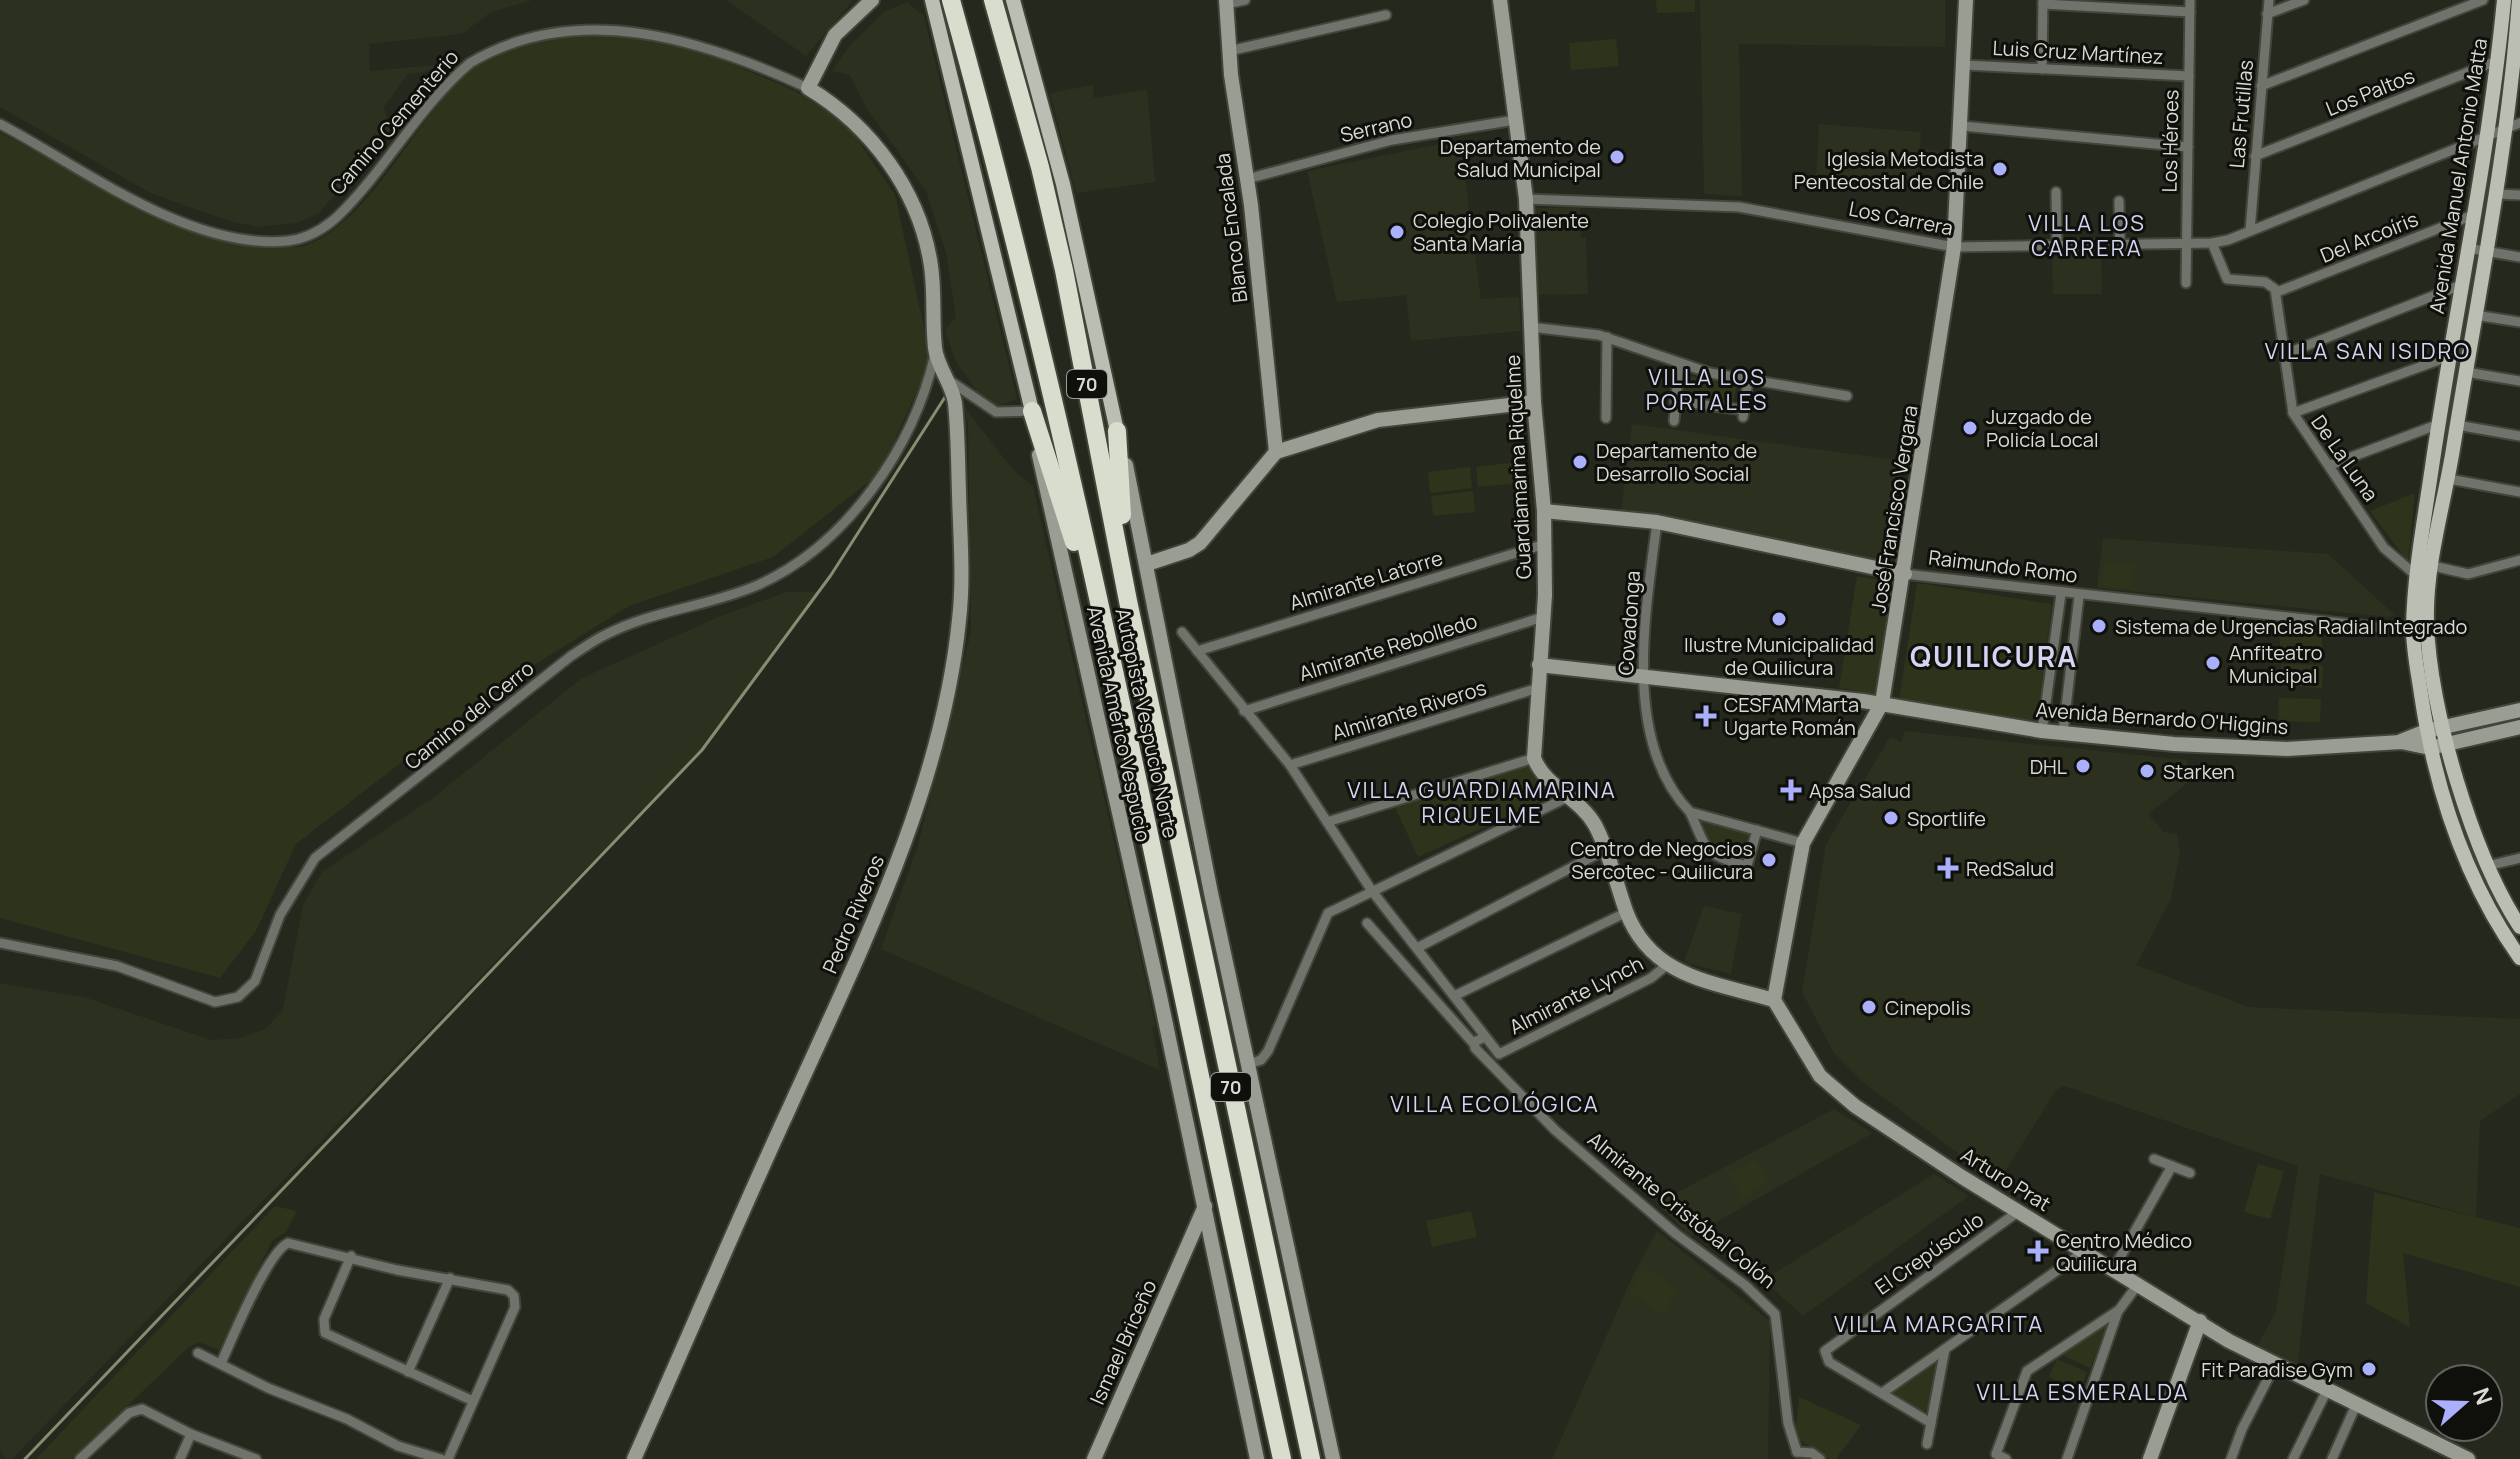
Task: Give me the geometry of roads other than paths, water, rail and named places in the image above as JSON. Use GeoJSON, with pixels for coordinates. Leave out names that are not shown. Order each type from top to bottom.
{"type":"FeatureCollection","features":[{"type":"Feature","properties":{"kind":"highway","name":"Autopista Vespucio Norte"},"geometry":{"type":"LineString","coordinates":[[951,0],[1002,184],[1096,590],[1280,1459]]}},
{"type":"Feature","properties":{"kind":"highway","name":"Autopista Vespucio Norte"},"geometry":{"type":"LineString","coordinates":[[993,0],[1040,167],[1081,353],[1128,601],[1311,1459]]}},
{"type":"Feature","properties":{"kind":"highway"},"geometry":{"type":"LineString","coordinates":[[1032,411],[1062,509],[1096,590]]}},
{"type":"Feature","properties":{"kind":"highway"},"geometry":{"type":"LineString","coordinates":[[1117,431],[1128,601]]}},
{"type":"Feature","properties":{"kind":"main road","name":"Avenida Américo Vespucio"},"geometry":{"type":"LineString","coordinates":[[932,0],[1032,411]]}},
{"type":"Feature","properties":{"kind":"main road"},"geometry":{"type":"LineString","coordinates":[[1013,0],[1063,184],[1117,431]]}},
{"type":"Feature","properties":{"kind":"main road","name":"Avenida Manuel Antonio Matta"},"geometry":{"type":"LineString","coordinates":[[2504,0],[2490,133],[2467,248],[2439,424],[2417,576],[2413,631],[2430,748],[2470,873],[2520,958]]}},
{"type":"Feature","properties":{"kind":"main road","name":"Avenida Manuel Antonio Matta"},"geometry":{"type":"LineString","coordinates":[[2519,0],[2514,125],[2496,194],[2486,251],[2433,566],[2427,626],[2449,744],[2487,866],[2519,925]]}},
{"type":"Feature","properties":{"kind":"street"},"geometry":{"type":"LineString","coordinates":[[808,88],[835,35],[872,0]]}},
{"type":"Feature","properties":{"kind":"street"},"geometry":{"type":"LineString","coordinates":[[1226,2],[1245,0]]}},
{"type":"Feature","properties":{"kind":"street","name":"Guardiamarina Riquelme"},"geometry":{"type":"LineString","coordinates":[[1500,0],[1526,199],[1534,402],[1544,511],[1543,617],[1534,758]]}},
{"type":"Feature","properties":{"kind":"street","name":"José Francisco Vergara"},"geometry":{"type":"LineString","coordinates":[[1774,1000],[1803,843],[1882,703],[1905,574],[1954,247],[1966,0]]}},
{"type":"Feature","properties":{"kind":"street","name":"Los Héroes"},"geometry":{"type":"LineString","coordinates":[[2186,283],[2190,0]]}},
{"type":"Feature","properties":{"kind":"street","name":"Las Frutillas"},"geometry":{"type":"LineString","coordinates":[[2250,231],[2269,0]]}},
{"type":"Feature","properties":{"kind":"street"},"geometry":{"type":"LineString","coordinates":[[2267,14],[2304,0]]}},
{"type":"Feature","properties":{"kind":"street"},"geometry":{"type":"LineString","coordinates":[[2261,86],[2483,0]]}},
{"type":"Feature","properties":{"kind":"street","name":"Blanco Encalada"},"geometry":{"type":"LineString","coordinates":[[1226,2],[1229,51],[1247,179],[1276,452]]}},
{"type":"Feature","properties":{"kind":"street"},"geometry":{"type":"LineString","coordinates":[[2042,69],[2043,2],[2190,12]]}},
{"type":"Feature","properties":{"kind":"street"},"geometry":{"type":"LineString","coordinates":[[1229,51],[1386,15]]}},
{"type":"Feature","properties":{"kind":"street"},"geometry":{"type":"LineString","coordinates":[[603,19],[689,36],[808,88],[861,128],[910,198],[922,228],[931,263],[935,353]]}},
{"type":"Feature","properties":{"kind":"street","name":"Camino Cementerio"},"geometry":{"type":"LineString","coordinates":[[0,124],[165,214],[238,238],[296,240],[314,233],[343,213],[469,64],[498,41],[529,26]]}},
{"type":"Feature","properties":{"kind":"street","name":"Los Paltos"},"geometry":{"type":"LineString","coordinates":[[2255,156],[2499,60]]}},
{"type":"Feature","properties":{"kind":"street","name":"Luis Cruz Martínez"},"geometry":{"type":"LineString","coordinates":[[1965,65],[2189,76]]}},
{"type":"Feature","properties":{"kind":"street","name":"Serrano"},"geometry":{"type":"LineString","coordinates":[[1247,179],[1392,140],[1515,120]]}},
{"type":"Feature","properties":{"kind":"street","name":"Los Carrera"},"geometry":{"type":"LineString","coordinates":[[1526,199],[1739,207],[1954,247],[2212,243],[2250,231],[2514,125]]}},
{"type":"Feature","properties":{"kind":"street"},"geometry":{"type":"LineString","coordinates":[[1962,126],[2188,147]]}},
{"type":"Feature","properties":{"kind":"street"},"geometry":{"type":"LineString","coordinates":[[2056,192],[2057,246]]}},
{"type":"Feature","properties":{"kind":"street"},"geometry":{"type":"LineString","coordinates":[[2496,194],[2520,195]]}},
{"type":"Feature","properties":{"kind":"street"},"geometry":{"type":"LineString","coordinates":[[2119,201],[2120,245]]}},
{"type":"Feature","properties":{"kind":"street","name":"Del Arcoíris"},"geometry":{"type":"LineString","coordinates":[[2277,292],[2473,215]]}},
{"type":"Feature","properties":{"kind":"street"},"geometry":{"type":"LineString","coordinates":[[2212,243],[2227,279],[2265,282],[2277,292]]}},
{"type":"Feature","properties":{"kind":"street"},"geometry":{"type":"LineString","coordinates":[[2467,248],[2520,257]]}},
{"type":"Feature","properties":{"kind":"street"},"geometry":{"type":"LineString","coordinates":[[2285,354],[2461,285]]}},
{"type":"Feature","properties":{"kind":"street","name":"De La Luna"},"geometry":{"type":"LineString","coordinates":[[2277,292],[2293,413],[2384,548],[2417,576]]}},
{"type":"Feature","properties":{"kind":"street"},"geometry":{"type":"LineString","coordinates":[[2475,315],[2520,322]]}},
{"type":"Feature","properties":{"kind":"street"},"geometry":{"type":"LineString","coordinates":[[1530,327],[1607,337],[1679,364],[1748,380],[1847,396]]}},
{"type":"Feature","properties":{"kind":"street"},"geometry":{"type":"LineString","coordinates":[[1606,418],[1607,337]]}},
{"type":"Feature","properties":{"kind":"street","name":"Pedro Riveros"},"geometry":{"type":"LineString","coordinates":[[634,1459],[858,956],[902,847],[935,738],[953,669],[960,616],[956,423],[950,381],[935,353]]}},
{"type":"Feature","properties":{"kind":"street","name":"Camino del Cerro"},"geometry":{"type":"LineString","coordinates":[[0,943],[131,970],[215,1002],[238,997],[255,981],[280,915],[315,858],[571,656],[607,633],[756,586],[801,563],[825,542],[854,511],[896,450],[927,388],[935,353]]}},
{"type":"Feature","properties":{"kind":"street"},"geometry":{"type":"LineString","coordinates":[[2293,413],[2450,356]]}},
{"type":"Feature","properties":{"kind":"street"},"geometry":{"type":"LineString","coordinates":[[1674,421],[1679,364]]}},
{"type":"Feature","properties":{"kind":"street"},"geometry":{"type":"LineString","coordinates":[[2466,372],[2520,381]]}},
{"type":"Feature","properties":{"kind":"street"},"geometry":{"type":"LineString","coordinates":[[1675,401],[1743,413],[1748,380]]}},
{"type":"Feature","properties":{"kind":"street"},"geometry":{"type":"LineString","coordinates":[[950,381],[996,412],[1032,411]]}},
{"type":"Feature","properties":{"kind":"street"},"geometry":{"type":"LineString","coordinates":[[1147,564],[1200,543],[1276,452],[1378,420],[1534,402]]}},
{"type":"Feature","properties":{"kind":"street","name":"Avenida Américo Vespucio"},"geometry":{"type":"LineString","coordinates":[[1032,411],[1042,470],[1205,1206],[1257,1459]]}},
{"type":"Feature","properties":{"kind":"street"},"geometry":{"type":"LineString","coordinates":[[2330,465],[2439,424]]}},
{"type":"Feature","properties":{"kind":"street"},"geometry":{"type":"LineString","coordinates":[[2457,425],[2520,436]]}},
{"type":"Feature","properties":{"kind":"street"},"geometry":{"type":"LineString","coordinates":[[1117,431],[1333,1459]]}},
{"type":"Feature","properties":{"kind":"street"},"geometry":{"type":"LineString","coordinates":[[2449,479],[2520,492]]}},
{"type":"Feature","properties":{"kind":"street","name":"Raimundo Romo"},"geometry":{"type":"LineString","coordinates":[[1544,511],[1657,522],[1905,574],[2061,594],[2413,631]]}},
{"type":"Feature","properties":{"kind":"street","name":"Covadonga"},"geometry":{"type":"LineString","coordinates":[[1657,522],[1642,677],[1648,724],[1657,755],[1690,812],[1707,851],[1747,866],[1757,830]]}},
{"type":"Feature","properties":{"kind":"street","name":"Almirante Latorre"},"geometry":{"type":"LineString","coordinates":[[1197,651],[1545,544]]}},
{"type":"Feature","properties":{"kind":"street"},"geometry":{"type":"LineString","coordinates":[[2433,566],[2468,574],[2520,560]]}},
{"type":"Feature","properties":{"kind":"street"},"geometry":{"type":"LineString","coordinates":[[2042,731],[2061,594]]}},
{"type":"Feature","properties":{"kind":"street"},"geometry":{"type":"LineString","coordinates":[[2063,733],[2079,596]]}},
{"type":"Feature","properties":{"kind":"street","name":"Almirante Rebolledo"},"geometry":{"type":"LineString","coordinates":[[1244,711],[1543,617]]}},
{"type":"Feature","properties":{"kind":"street"},"geometry":{"type":"LineString","coordinates":[[1182,632],[1290,765],[1372,891],[1485,1037],[1474,1044]]}},
{"type":"Feature","properties":{"kind":"street"},"geometry":{"type":"LineString","coordinates":[[2052,658],[2072,661]]}},
{"type":"Feature","properties":{"kind":"street","name":"Avenida Bernardo O'Higgins"},"geometry":{"type":"LineString","coordinates":[[1539,665],[1882,703],[2042,731],[2287,749],[2401,742],[2430,748],[2520,727]]}},
{"type":"Feature","properties":{"kind":"street","name":"Almirante Riveros"},"geometry":{"type":"LineString","coordinates":[[1290,765],[1538,688]]}},
{"type":"Feature","properties":{"kind":"street","name":"Avenida Bernardo O'Higgins"},"geometry":{"type":"LineString","coordinates":[[2401,742],[2426,731],[2520,710]]}},
{"type":"Feature","properties":{"kind":"street"},"geometry":{"type":"LineString","coordinates":[[1327,822],[1534,758],[1541,771],[1593,821],[1627,912],[1645,948],[1667,965],[1774,1000]]}},
{"type":"Feature","properties":{"kind":"street"},"geometry":{"type":"LineString","coordinates":[[1248,1064],[1261,1060],[1268,1051],[1328,913],[1568,797]]}},
{"type":"Feature","properties":{"kind":"street"},"geometry":{"type":"LineString","coordinates":[[1690,812],[1803,843]]}},
{"type":"Feature","properties":{"kind":"street"},"geometry":{"type":"LineString","coordinates":[[1417,948],[1605,850]]}},
{"type":"Feature","properties":{"kind":"street"},"geometry":{"type":"LineString","coordinates":[[2487,866],[2520,858]]}},
{"type":"Feature","properties":{"kind":"street"},"geometry":{"type":"LineString","coordinates":[[1454,996],[1627,912]]}},
{"type":"Feature","properties":{"kind":"street","name":"Almirante Cristóbal Colón"},"geometry":{"type":"LineString","coordinates":[[1367,923],[1488,1063],[1555,1130],[1676,1234],[1745,1285],[1775,1314],[1794,1455]]}},
{"type":"Feature","properties":{"kind":"street","name":"Almirante Lynch"},"geometry":{"type":"LineString","coordinates":[[1485,1037],[1499,1054],[1651,978],[1667,965]]}},
{"type":"Feature","properties":{"kind":"street","name":"Arturo Prat"},"geometry":{"type":"LineString","coordinates":[[1774,1000],[1813,1067],[1837,1093],[2019,1211],[2275,1365],[2468,1459]]}},
{"type":"Feature","properties":{"kind":"street"},"geometry":{"type":"LineString","coordinates":[[2154,1159],[2190,1173]]}},
{"type":"Feature","properties":{"kind":"street"},"geometry":{"type":"LineString","coordinates":[[2114,1268],[2172,1166]]}},
{"type":"Feature","properties":{"kind":"street","name":"Ismael Briceño"},"geometry":{"type":"LineString","coordinates":[[1094,1459],[1205,1206]]}},
{"type":"Feature","properties":{"kind":"street","name":"El Crepúsculo"},"geometry":{"type":"LineString","coordinates":[[1882,1393],[1829,1362],[1824,1354],[1828,1346],[2019,1211]]}},
{"type":"Feature","properties":{"kind":"street"},"geometry":{"type":"LineString","coordinates":[[1190,1240],[1213,1244]]}},
{"type":"Feature","properties":{"kind":"street"},"geometry":{"type":"LineString","coordinates":[[221,1363],[251,1298],[280,1248],[293,1243],[397,1270],[504,1289],[516,1299],[448,1459]]}},
{"type":"Feature","properties":{"kind":"street"},"geometry":{"type":"LineString","coordinates":[[1931,1423],[1882,1393],[2085,1251]]}},
{"type":"Feature","properties":{"kind":"street"},"geometry":{"type":"LineString","coordinates":[[351,1256],[324,1319],[324,1330],[331,1337],[473,1401]]}},
{"type":"Feature","properties":{"kind":"street"},"geometry":{"type":"LineString","coordinates":[[408,1372],[450,1278]]}},
{"type":"Feature","properties":{"kind":"street"},"geometry":{"type":"LineString","coordinates":[[2006,1459],[1996,1454],[2027,1371],[2119,1310],[2140,1283]]}},
{"type":"Feature","properties":{"kind":"street"},"geometry":{"type":"LineString","coordinates":[[2067,1459],[2119,1310]]}},
{"type":"Feature","properties":{"kind":"street"},"geometry":{"type":"LineString","coordinates":[[2150,1459],[2200,1321]]}},
{"type":"Feature","properties":{"kind":"street"},"geometry":{"type":"LineString","coordinates":[[1927,1444],[1945,1349]]}},
{"type":"Feature","properties":{"kind":"street"},"geometry":{"type":"LineString","coordinates":[[198,1353],[418,1456],[441,1459]]}},
{"type":"Feature","properties":{"kind":"street"},"geometry":{"type":"LineString","coordinates":[[2231,1459],[2242,1429],[2275,1365]]}},
{"type":"Feature","properties":{"kind":"street"},"geometry":{"type":"LineString","coordinates":[[2293,1459],[2327,1390]]}},
{"type":"Feature","properties":{"kind":"street"},"geometry":{"type":"LineString","coordinates":[[2332,1459],[2356,1405]]}},
{"type":"Feature","properties":{"kind":"street"},"geometry":{"type":"LineString","coordinates":[[80,1459],[129,1413],[138,1409],[256,1459]]}},
{"type":"Feature","properties":{"kind":"street"},"geometry":{"type":"LineString","coordinates":[[180,1459],[191,1434]]}},
{"type":"Feature","properties":{"kind":"street"},"geometry":{"type":"LineString","coordinates":[[1794,1455],[1812,1453],[1820,1459]]}},
{"type":"Feature","properties":{"kind":"waterway"},"geometry":{"type":"LineString","coordinates":[[25,1459],[702,750],[831,575],[947,394]]}},
{"type":"Feature","properties":{"kind":"place","name":"Departamento de Salud Municipal"},"geometry":{"type":"Point","coordinates":[1617,157]}},
{"type":"Feature","properties":{"kind":"place","name":"Iglesia Metodista Pentecostal de Chile"},"geometry":{"type":"Point","coordinates":[2000,169]}},
{"type":"Feature","properties":{"kind":"place","name":"Colegio Polivalente Santa María"},"geometry":{"type":"Point","coordinates":[1397,232]}},
{"type":"Feature","properties":{"kind":"place","name":"Juzgado de Policía Local"},"geometry":{"type":"Point","coordinates":[1970,428]}},
{"type":"Feature","properties":{"kind":"place","name":"Departamento de Desarrollo Social"},"geometry":{"type":"Point","coordinates":[1580,462]}},
{"type":"Feature","properties":{"kind":"place","name":"Ilustre Municipalidad de Quilicura"},"geometry":{"type":"Point","coordinates":[1779,619]}},
{"type":"Feature","properties":{"kind":"place","name":"Sistema de Urgencias Radial Integrado"},"geometry":{"type":"Point","coordinates":[2099,626]}},
{"type":"Feature","properties":{"kind":"place","name":"Anfiteatro Municipal"},"geometry":{"type":"Point","coordinates":[2213,663]}},
{"type":"Feature","properties":{"kind":"place","name":"CESFAM Marta Ugarte Román"},"geometry":{"type":"Point","coordinates":[1706,716]}},
{"type":"Feature","properties":{"kind":"place","name":"DHL"},"geometry":{"type":"Point","coordinates":[2083,766]}},
{"type":"Feature","properties":{"kind":"place","name":"Starken"},"geometry":{"type":"Point","coordinates":[2147,771]}},
{"type":"Feature","properties":{"kind":"place","name":"Apsa Salud"},"geometry":{"type":"Point","coordinates":[1791,790]}},
{"type":"Feature","properties":{"kind":"place","name":"Sportlife"},"geometry":{"type":"Point","coordinates":[1891,818]}},
{"type":"Feature","properties":{"kind":"place","name":"Centro de Negocios Sercotec - Quilicura"},"geometry":{"type":"Point","coordinates":[1769,860]}},
{"type":"Feature","properties":{"kind":"place","name":"RedSalud"},"geometry":{"type":"Point","coordinates":[1948,868]}},
{"type":"Feature","properties":{"kind":"place","name":"Cinepolis"},"geometry":{"type":"Point","coordinates":[1869,1007]}},
{"type":"Feature","properties":{"kind":"place","name":"Centro Médico Quilicura"},"geometry":{"type":"Point","coordinates":[2038,1251]}},
{"type":"Feature","properties":{"kind":"place","name":"Fit Paradise Gym"},"geometry":{"type":"Point","coordinates":[2369,1369]}},
{"type":"Feature","properties":{"kind":"district","name":"VILLA LOS CARRERA"},"geometry":{"type":"Point","coordinates":[2087,236]}},
{"type":"Feature","properties":{"kind":"district","name":"VILLA SAN ISIDRO"},"geometry":{"type":"Point","coordinates":[2368,351]}},
{"type":"Feature","properties":{"kind":"district","name":"VILLA LOS PORTALES"},"geometry":{"type":"Point","coordinates":[1707,390]}},
{"type":"Feature","properties":{"kind":"district","name":"QUILICURA"},"geometry":{"type":"Point","coordinates":[1994,656]}},
{"type":"Feature","properties":{"kind":"district","name":"VILLA GUARDIAMARINA RIQUELME"},"geometry":{"type":"Point","coordinates":[1482,802]}},
{"type":"Feature","properties":{"kind":"district","name":"VILLA ECOLÓGICA"},"geometry":{"type":"Point","coordinates":[1495,1104]}},
{"type":"Feature","properties":{"kind":"district","name":"VILLA MARGARITA"},"geometry":{"type":"Point","coordinates":[1939,1324]}},
{"type":"Feature","properties":{"kind":"district","name":"VILLA ESMERALDA"},"geometry":{"type":"Point","coordinates":[2083,1392]}}]}
